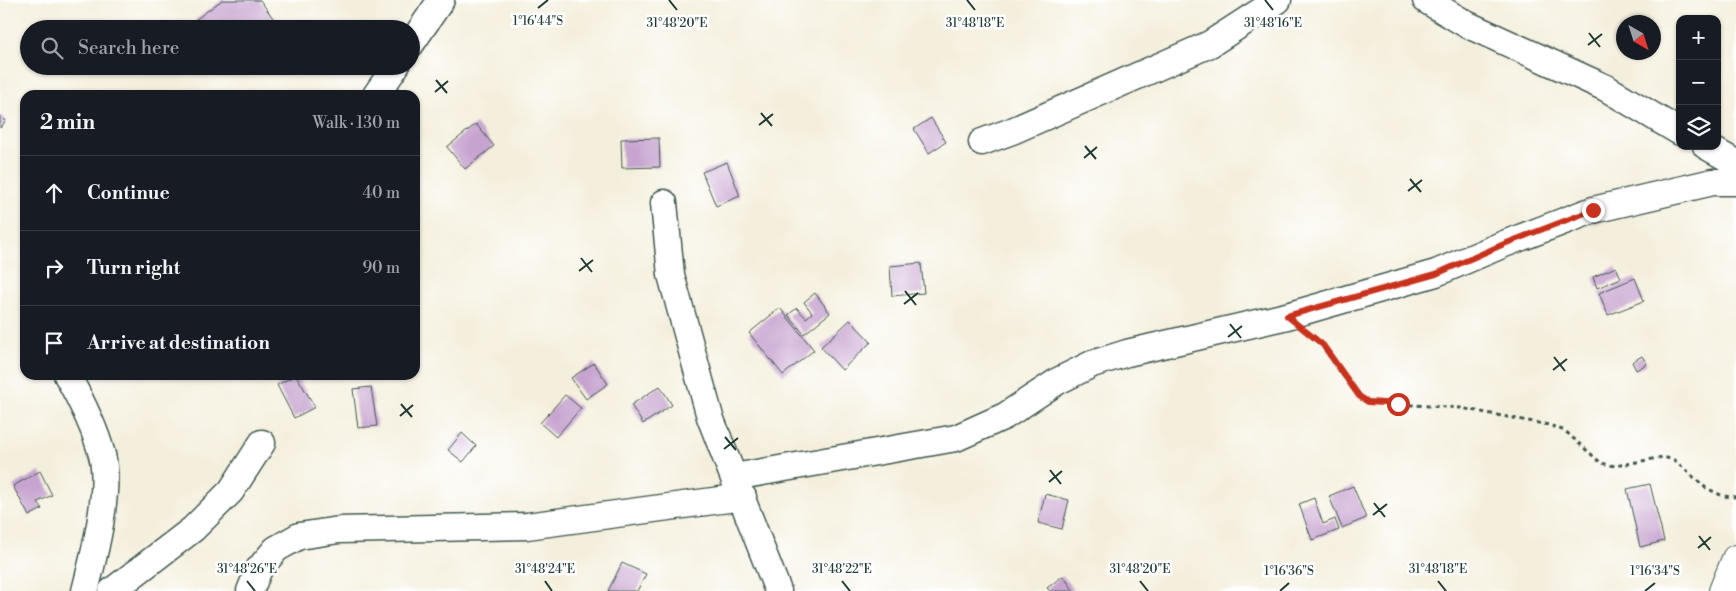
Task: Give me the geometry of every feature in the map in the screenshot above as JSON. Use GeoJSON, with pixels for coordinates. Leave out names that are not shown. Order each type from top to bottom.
{"type":"FeatureCollection","features":[{"type":"Feature","properties":{"kind":"street"},"geometry":{"type":"LineString","coordinates":[[420,31],[441,0]]}},
{"type":"Feature","properties":{"kind":"street"},"geometry":{"type":"LineString","coordinates":[[982,142],[1029,124],[1210,44],[1278,0]]}},
{"type":"Feature","properties":{"kind":"street"},"geometry":{"type":"LineString","coordinates":[[1426,0],[1466,24],[1606,88],[1676,130]]}},
{"type":"Feature","properties":{"kind":"street"},"geometry":{"type":"LineString","coordinates":[[379,90],[390,75]]}},
{"type":"Feature","properties":{"kind":"street"},"geometry":{"type":"LineString","coordinates":[[1713,150],[1736,163]]}},
{"type":"Feature","properties":{"kind":"street"},"geometry":{"type":"LineString","coordinates":[[250,591],[259,569],[276,549],[299,536],[339,530],[527,526],[738,487],[956,438],[1005,416],[1058,381],[1092,364],[1127,353],[1287,316],[1436,274],[1504,244],[1593,210],[1713,182],[1736,182]]}},
{"type":"Feature","properties":{"kind":"street"},"geometry":{"type":"LineString","coordinates":[[664,203],[671,275],[710,417],[778,591]]}},
{"type":"Feature","properties":{"kind":"street"},"geometry":{"type":"LineString","coordinates":[[69,380],[96,435],[103,457],[101,524],[85,591]]}},
{"type":"Feature","properties":{"kind":"street"},"geometry":{"type":"LineString","coordinates":[[112,591],[193,529],[231,491],[262,443]]}},
{"type":"Feature","properties":{"kind":"street"},"geometry":{"type":"LineString","coordinates":[[1723,591],[1736,559]]}},
{"type":"Feature","properties":{"kind":"path"},"geometry":{"type":"LineString","coordinates":[[1287,316],[1323,345],[1359,396],[1368,402],[1461,408],[1549,425],[1565,431],[1601,464],[1615,466],[1663,457],[1674,460],[1706,488],[1723,496],[1736,498]]}},
{"type":"Feature","properties":{"kind":"building"},"geometry":{"type":"Polygon","coordinates":[[[222,0],[260,0],[274,20],[195,20],[222,0]]]}},
{"type":"Feature","properties":{"kind":"building"},"geometry":{"type":"Polygon","coordinates":[[[0,115],[6,121],[0,128],[0,115]]]}},
{"type":"Feature","properties":{"kind":"building"},"geometry":{"type":"Polygon","coordinates":[[[931,118],[946,142],[929,153],[914,129],[931,118]]]}},
{"type":"Feature","properties":{"kind":"building"},"geometry":{"type":"Polygon","coordinates":[[[476,124],[494,146],[465,169],[447,147],[476,124]]]}},
{"type":"Feature","properties":{"kind":"building"},"geometry":{"type":"Polygon","coordinates":[[[659,138],[660,167],[622,168],[621,139],[659,138]]]}},
{"type":"Feature","properties":{"kind":"building"},"geometry":{"type":"Polygon","coordinates":[[[727,162],[740,196],[716,206],[702,172],[727,162]]]}},
{"type":"Feature","properties":{"kind":"building"},"geometry":{"type":"Polygon","coordinates":[[[921,263],[924,293],[892,296],[890,266],[921,263]]]}},
{"type":"Feature","properties":{"kind":"building"},"geometry":{"type":"Polygon","coordinates":[[[1616,267],[1621,278],[1597,288],[1593,277],[1616,267]]]}},
{"type":"Feature","properties":{"kind":"building"},"geometry":{"type":"Polygon","coordinates":[[[1635,278],[1644,301],[1608,315],[1599,293],[1635,278]]]}},
{"type":"Feature","properties":{"kind":"building"},"geometry":{"type":"Polygon","coordinates":[[[815,293],[830,313],[804,334],[788,315],[797,308],[806,318],[812,313],[804,302],[815,293]]]}},
{"type":"Feature","properties":{"kind":"building"},"geometry":{"type":"Polygon","coordinates":[[[780,308],[814,350],[783,375],[749,333],[780,308]]]}},
{"type":"Feature","properties":{"kind":"building"},"geometry":{"type":"Polygon","coordinates":[[[850,320],[871,342],[842,370],[821,347],[850,320]]]}},
{"type":"Feature","properties":{"kind":"building"},"geometry":{"type":"Polygon","coordinates":[[[1642,356],[1647,364],[1636,370],[1632,362],[1642,356]]]}},
{"type":"Feature","properties":{"kind":"building"},"geometry":{"type":"Polygon","coordinates":[[[594,363],[608,384],[586,399],[571,378],[594,363]]]}},
{"type":"Feature","properties":{"kind":"building"},"geometry":{"type":"Polygon","coordinates":[[[286,380],[299,380],[315,407],[294,418],[277,385],[286,380]]]}},
{"type":"Feature","properties":{"kind":"building"},"geometry":{"type":"Polygon","coordinates":[[[660,386],[672,405],[643,424],[631,405],[660,386]]]}},
{"type":"Feature","properties":{"kind":"building"},"geometry":{"type":"Polygon","coordinates":[[[371,387],[377,426],[358,428],[353,389],[371,387]]]}},
{"type":"Feature","properties":{"kind":"building"},"geometry":{"type":"Polygon","coordinates":[[[565,395],[581,408],[556,437],[540,423],[565,395]]]}},
{"type":"Feature","properties":{"kind":"building"},"geometry":{"type":"Polygon","coordinates":[[[462,433],[476,446],[463,462],[448,450],[462,433]]]}},
{"type":"Feature","properties":{"kind":"building"},"geometry":{"type":"Polygon","coordinates":[[[40,471],[52,495],[38,502],[42,509],[29,516],[13,486],[40,471]]]}},
{"type":"Feature","properties":{"kind":"building"},"geometry":{"type":"Polygon","coordinates":[[[1650,484],[1664,541],[1640,547],[1627,489],[1650,484]]]}},
{"type":"Feature","properties":{"kind":"building"},"geometry":{"type":"Polygon","coordinates":[[[1353,486],[1366,518],[1342,528],[1329,496],[1353,486]]]}},
{"type":"Feature","properties":{"kind":"building"},"geometry":{"type":"Polygon","coordinates":[[[1045,494],[1069,500],[1062,529],[1038,523],[1045,494]]]}},
{"type":"Feature","properties":{"kind":"building"},"geometry":{"type":"Polygon","coordinates":[[[1314,498],[1323,524],[1335,519],[1339,530],[1312,540],[1299,504],[1314,498]]]}},
{"type":"Feature","properties":{"kind":"building"},"geometry":{"type":"Polygon","coordinates":[[[622,563],[646,574],[637,591],[608,591],[622,563]]]}},
{"type":"Feature","properties":{"kind":"building"},"geometry":{"type":"Polygon","coordinates":[[[1063,576],[1074,591],[1050,591],[1047,588],[1063,576]]]}},
{"type":"Feature","properties":{"kind":"route"},"geometry":{"type":"LineString","coordinates":[[1398,404],[1368,402],[1359,396],[1323,345],[1307,330],[1287,316],[1436,274],[1504,244],[1593,210]]}}]}
